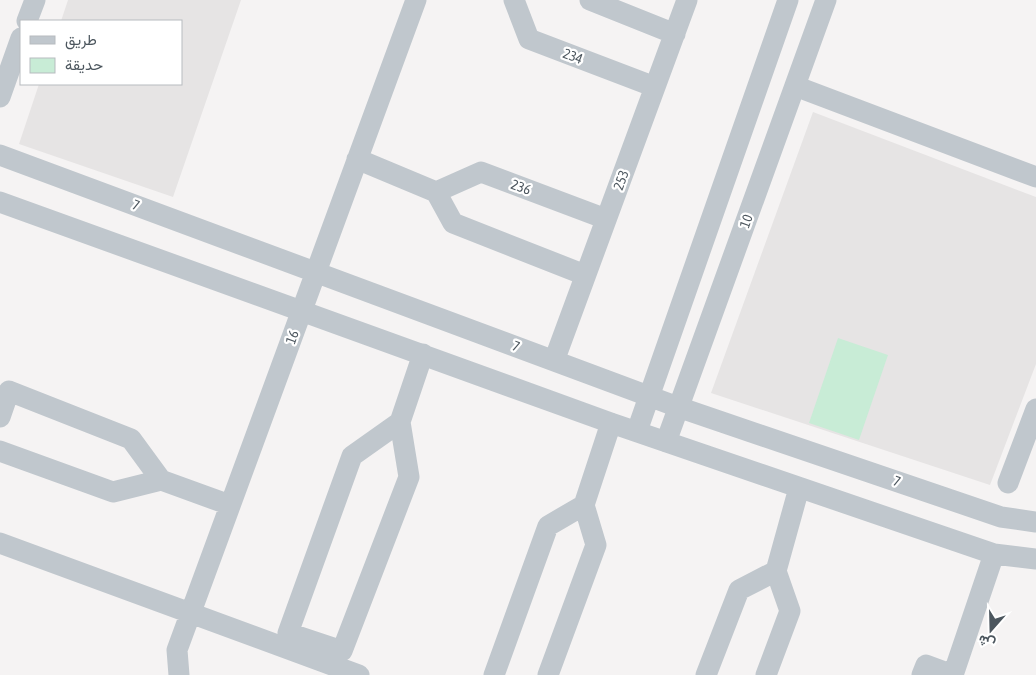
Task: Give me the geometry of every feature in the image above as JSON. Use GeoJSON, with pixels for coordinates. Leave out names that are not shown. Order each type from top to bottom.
{"type":"FeatureCollection","features":[{"type":"Feature","properties":{"kind":"street"},"geometry":{"type":"LineString","coordinates":[[28,20],[35,0]]}},
{"type":"Feature","properties":{"kind":"street","name":"16"},"geometry":{"type":"LineString","coordinates":[[179,675],[177,650],[416,0]]}},
{"type":"Feature","properties":{"kind":"street","name":"234"},"geometry":{"type":"LineString","coordinates":[[514,0],[529,39],[655,87]]}},
{"type":"Feature","properties":{"kind":"street"},"geometry":{"type":"LineString","coordinates":[[590,0],[675,34]]}},
{"type":"Feature","properties":{"kind":"street","name":"253"},"geometry":{"type":"LineString","coordinates":[[554,361],[687,0]]}},
{"type":"Feature","properties":{"kind":"street"},"geometry":{"type":"LineString","coordinates":[[637,431],[788,0]]}},
{"type":"Feature","properties":{"kind":"street","name":"10"},"geometry":{"type":"LineString","coordinates":[[666,442],[826,0]]}},
{"type":"Feature","properties":{"kind":"street"},"geometry":{"type":"LineString","coordinates":[[0,97],[20,41]]}},
{"type":"Feature","properties":{"kind":"street"},"geometry":{"type":"LineString","coordinates":[[795,86],[1036,177]]}},
{"type":"Feature","properties":{"kind":"street","name":"7"},"geometry":{"type":"LineString","coordinates":[[0,155],[678,407],[1001,517],[1036,522]]}},
{"type":"Feature","properties":{"kind":"street"},"geometry":{"type":"LineString","coordinates":[[357,159],[436,192],[453,223],[586,276]]}},
{"type":"Feature","properties":{"kind":"street","name":"236"},"geometry":{"type":"LineString","coordinates":[[436,192],[481,172],[606,219]]}},
{"type":"Feature","properties":{"kind":"street"},"geometry":{"type":"LineString","coordinates":[[0,202],[610,423],[994,554],[1036,559]]}},
{"type":"Feature","properties":{"kind":"street"},"geometry":{"type":"LineString","coordinates":[[400,422],[352,456],[288,633],[342,650],[409,477],[400,422],[423,354]]}},
{"type":"Feature","properties":{"kind":"street"},"geometry":{"type":"LineString","coordinates":[[0,417],[9,391],[131,439],[161,480],[230,505]]}},
{"type":"Feature","properties":{"kind":"street"},"geometry":{"type":"LineString","coordinates":[[1008,483],[1036,410]]}},
{"type":"Feature","properties":{"kind":"street"},"geometry":{"type":"LineString","coordinates":[[548,675],[596,545],[584,506],[610,423]]}},
{"type":"Feature","properties":{"kind":"street"},"geometry":{"type":"LineString","coordinates":[[0,451],[113,492],[161,480]]}},
{"type":"Feature","properties":{"kind":"street"},"geometry":{"type":"LineString","coordinates":[[766,675],[790,610],[776,571],[800,488]]}},
{"type":"Feature","properties":{"kind":"street"},"geometry":{"type":"LineString","coordinates":[[494,675],[548,526],[584,506]]}},
{"type":"Feature","properties":{"kind":"street"},"geometry":{"type":"LineString","coordinates":[[0,543],[359,675]]}},
{"type":"Feature","properties":{"kind":"street"},"geometry":{"type":"LineString","coordinates":[[922,675],[926,665],[953,675],[994,554]]}},
{"type":"Feature","properties":{"kind":"street"},"geometry":{"type":"LineString","coordinates":[[706,675],[739,590],[776,571]]}},
{"type":"Feature","properties":{"kind":"shaded area"},"geometry":{"type":"Polygon","coordinates":[[[68,0],[241,0],[173,197],[19,144],[39,85],[182,85],[182,20],[61,20],[68,0]]]}},
{"type":"Feature","properties":{"kind":"shaded area"},"geometry":{"type":"Polygon","coordinates":[[[813,112],[1036,197],[1036,364],[990,485],[711,393],[813,112]]]}},
{"type":"Feature","properties":{"kind":"green space"},"geometry":{"type":"Polygon","coordinates":[[[838,338],[888,355],[859,440],[809,423],[838,338]]]}}]}
